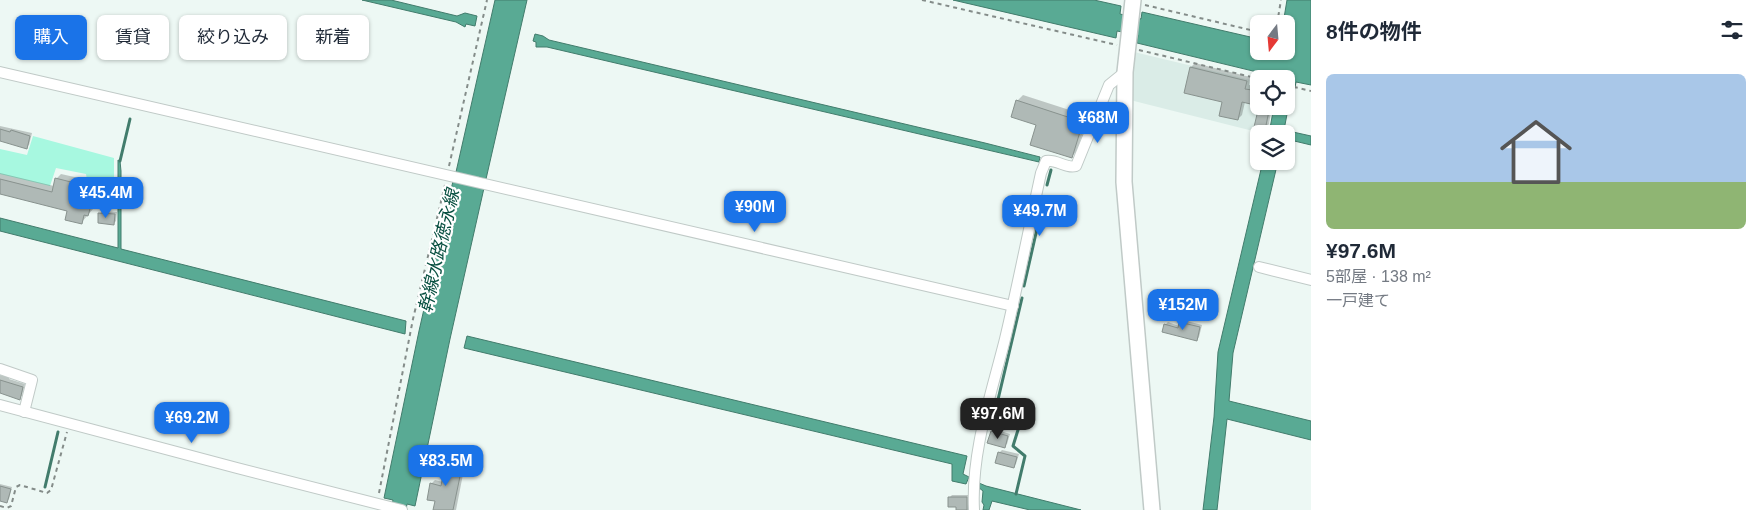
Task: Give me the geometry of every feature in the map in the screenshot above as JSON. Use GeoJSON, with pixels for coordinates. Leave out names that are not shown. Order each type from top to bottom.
{"type":"FeatureCollection","features":[{"type":"Feature","properties":{"kind":"main road"},"geometry":{"type":"LineString","coordinates":[[1132,5],[1125,72],[1124,182],[1152,510]]}},
{"type":"Feature","properties":{"kind":"street"},"geometry":{"type":"LineString","coordinates":[[0,72],[1013,306]]}},
{"type":"Feature","properties":{"kind":"street"},"geometry":{"type":"LineString","coordinates":[[974,510],[973,483],[978,447],[1046,161],[1052,160],[1072,167],[1076,166],[1109,85],[1125,72]]}},
{"type":"Feature","properties":{"kind":"street"},"geometry":{"type":"LineString","coordinates":[[1259,267],[1311,280]]}},
{"type":"Feature","properties":{"kind":"street"},"geometry":{"type":"LineString","coordinates":[[0,369],[32,380],[24,412]]}},
{"type":"Feature","properties":{"kind":"street"},"geometry":{"type":"LineString","coordinates":[[0,405],[402,510]]}},
{"type":"Feature","properties":{"kind":"path"},"geometry":{"type":"LineString","coordinates":[[377,504],[413,318],[487,0]]}},
{"type":"Feature","properties":{"kind":"path"},"geometry":{"type":"LineString","coordinates":[[922,0],[1127,42],[1250,76]]}},
{"type":"Feature","properties":{"kind":"path"},"geometry":{"type":"LineString","coordinates":[[1278,15],[1281,0]]}},
{"type":"Feature","properties":{"kind":"path"},"geometry":{"type":"LineString","coordinates":[[1132,5],[1250,30]]}},
{"type":"Feature","properties":{"kind":"path"},"geometry":{"type":"LineString","coordinates":[[1295,87],[1311,91]]}},
{"type":"Feature","properties":{"kind":"path"},"geometry":{"type":"LineString","coordinates":[[0,506],[7,508],[10,506],[16,487],[20,485],[47,493],[51,490],[68,424]]}},
{"type":"Feature","properties":{"kind":"shaded area"},"geometry":{"type":"Polygon","coordinates":[[[1134,52],[1250,80],[1250,115],[1269,115],[1267,125],[1250,125],[1250,130],[1130,100],[1134,52]]]}},
{"type":"Feature","properties":{"kind":"shaded area"},"geometry":{"type":"Polygon","coordinates":[[[33,136],[114,158],[114,197],[89,192],[86,174],[56,168],[50,186],[0,174],[0,149],[27,155],[33,136]]]}},
{"type":"Feature","properties":{"kind":"water"},"geometry":{"type":"Polygon","coordinates":[[[362,0],[391,0],[457,16],[465,13],[477,16],[475,26],[466,24],[465,27],[456,22],[362,0]]]}},
{"type":"Feature","properties":{"kind":"water","name":"幹線水路徳永線"},"geometry":{"type":"Polygon","coordinates":[[[495,0],[527,0],[486,179],[479,177],[484,188],[415,506],[407,504],[406,510],[391,510],[393,500],[384,498],[453,181],[463,174],[456,172],[495,0]]]}},
{"type":"Feature","properties":{"kind":"water"},"geometry":{"type":"Polygon","coordinates":[[[953,0],[1094,0],[1121,6],[1120,14],[1141,19],[1142,12],[1250,37],[1250,60],[1295,60],[1295,15],[1284,15],[1287,0],[1311,0],[1311,85],[1296,82],[1295,87],[1295,70],[1250,70],[1137,43],[1138,35],[1117,31],[1116,38],[953,0]]]}},
{"type":"Feature","properties":{"kind":"water"},"geometry":{"type":"Polygon","coordinates":[[[535,34],[549,40],[985,143],[1040,157],[1039,162],[547,47],[536,47],[536,42],[533,41],[535,34]]]}},
{"type":"Feature","properties":{"kind":"water"},"geometry":{"type":"Polygon","coordinates":[[[1272,115],[1287,115],[1285,125],[1271,125],[1272,115]]]}},
{"type":"Feature","properties":{"kind":"water"},"geometry":{"type":"Polygon","coordinates":[[[1295,132],[1311,136],[1311,145],[1295,141],[1295,132]]]}},
{"type":"Feature","properties":{"kind":"water"},"geometry":{"type":"Polygon","coordinates":[[[118,160],[120,161],[121,171],[121,249],[406,321],[405,334],[0,231],[0,218],[118,248],[118,160]]]}},
{"type":"Feature","properties":{"kind":"water"},"geometry":{"type":"Polygon","coordinates":[[[1261,170],[1276,170],[1233,353],[1229,401],[1311,421],[1311,440],[1227,419],[1217,510],[1203,510],[1214,417],[1218,352],[1261,170]]]}},
{"type":"Feature","properties":{"kind":"water"},"geometry":{"type":"Polygon","coordinates":[[[467,336],[967,456],[963,474],[969,477],[966,484],[952,481],[952,464],[464,348],[467,336]]]}},
{"type":"Feature","properties":{"kind":"water"},"geometry":{"type":"Polygon","coordinates":[[[979,483],[1081,510],[1030,510],[992,501],[989,510],[983,510],[983,491],[978,487],[979,483]]]}},
{"type":"Feature","properties":{"kind":"building"},"geometry":{"type":"Polygon","coordinates":[[[1190,67],[1247,81],[1245,89],[1250,90],[1250,104],[1242,102],[1238,120],[1219,116],[1222,102],[1184,93],[1190,67]]]}},
{"type":"Feature","properties":{"kind":"building"},"geometry":{"type":"Polygon","coordinates":[[[1016,100],[1083,122],[1072,158],[1030,145],[1036,125],[1011,117],[1016,100]]]}},
{"type":"Feature","properties":{"kind":"building"},"geometry":{"type":"Polygon","coordinates":[[[1257,115],[1268,115],[1266,125],[1254,125],[1257,115]]]}},
{"type":"Feature","properties":{"kind":"building"},"geometry":{"type":"Polygon","coordinates":[[[0,129],[10,132],[11,130],[30,136],[27,149],[0,141],[0,129]]]}},
{"type":"Feature","properties":{"kind":"building"},"geometry":{"type":"Polygon","coordinates":[[[55,178],[83,185],[80,199],[92,202],[88,216],[84,215],[82,224],[65,220],[67,211],[0,194],[0,179],[52,192],[55,178]]]}},
{"type":"Feature","properties":{"kind":"building"},"geometry":{"type":"Polygon","coordinates":[[[98,213],[115,214],[114,225],[98,223],[98,213]]]}},
{"type":"Feature","properties":{"kind":"building"},"geometry":{"type":"Polygon","coordinates":[[[1179,322],[1200,327],[1197,341],[1162,332],[1164,324],[1178,328],[1179,322]]]}},
{"type":"Feature","properties":{"kind":"building"},"geometry":{"type":"Polygon","coordinates":[[[0,380],[23,387],[20,400],[0,393],[0,380]]]}},
{"type":"Feature","properties":{"kind":"building"},"geometry":{"type":"Polygon","coordinates":[[[991,431],[1008,436],[1005,448],[987,443],[991,431]]]}},
{"type":"Feature","properties":{"kind":"building"},"geometry":{"type":"Polygon","coordinates":[[[998,452],[1017,457],[1014,468],[995,463],[998,452]]]}},
{"type":"Feature","properties":{"kind":"building"},"geometry":{"type":"Polygon","coordinates":[[[446,459],[463,462],[453,510],[433,510],[435,501],[427,500],[430,483],[441,486],[446,459]]]}},
{"type":"Feature","properties":{"kind":"building"},"geometry":{"type":"Polygon","coordinates":[[[0,486],[11,489],[7,503],[0,501],[0,486]]]}},
{"type":"Feature","properties":{"kind":"building"},"geometry":{"type":"Polygon","coordinates":[[[948,497],[967,497],[967,510],[956,510],[956,507],[948,507],[948,497]]]}},
{"type":"Feature","properties":{"kind":"waterway"},"geometry":{"type":"LineString","coordinates":[[120,161],[130,119]]}},
{"type":"Feature","properties":{"kind":"waterway"},"geometry":{"type":"LineString","coordinates":[[1047,185],[1051,170]]}},
{"type":"Feature","properties":{"kind":"waterway"},"geometry":{"type":"LineString","coordinates":[[1024,286],[1044,198]]}},
{"type":"Feature","properties":{"kind":"waterway"},"geometry":{"type":"LineString","coordinates":[[1016,494],[1025,456],[1013,446],[1022,417],[996,408],[1022,298]]}},
{"type":"Feature","properties":{"kind":"waterway"},"geometry":{"type":"LineString","coordinates":[[45,487],[58,432]]}}]}
